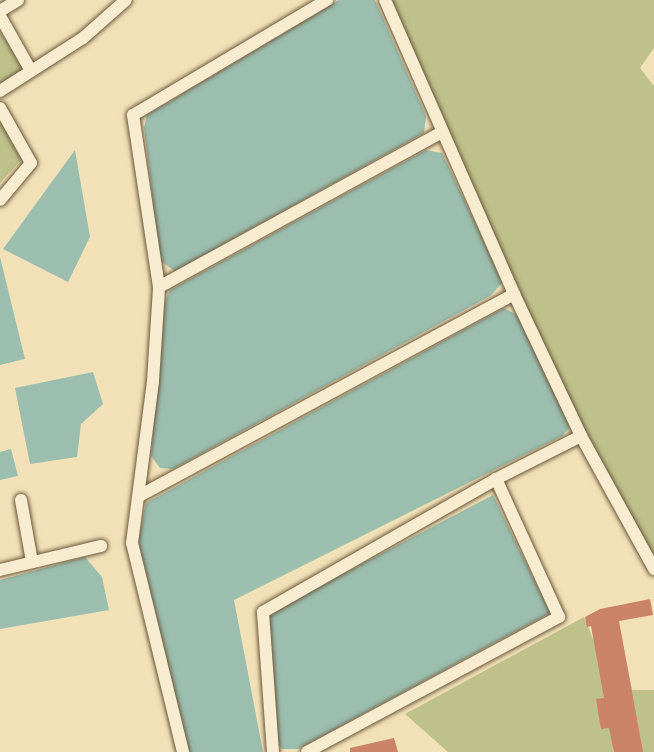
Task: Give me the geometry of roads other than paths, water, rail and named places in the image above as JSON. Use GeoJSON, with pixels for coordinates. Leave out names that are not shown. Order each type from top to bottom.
{"type":"FeatureCollection","features":[{"type":"Feature","properties":{"kind":"street"},"geometry":{"type":"LineString","coordinates":[[0,11],[18,0]]}},
{"type":"Feature","properties":{"kind":"street"},"geometry":{"type":"LineString","coordinates":[[0,91],[83,38],[126,0]]}},
{"type":"Feature","properties":{"kind":"street"},"geometry":{"type":"LineString","coordinates":[[183,752],[132,543],[139,496],[159,287],[133,115],[327,0]]}},
{"type":"Feature","properties":{"kind":"street"},"geometry":{"type":"LineString","coordinates":[[385,0],[440,133],[581,436],[654,568]]}},
{"type":"Feature","properties":{"kind":"street"},"geometry":{"type":"LineString","coordinates":[[0,16],[31,71]]}},
{"type":"Feature","properties":{"kind":"street"},"geometry":{"type":"LineString","coordinates":[[0,108],[31,164],[3,197]]}},
{"type":"Feature","properties":{"kind":"street"},"geometry":{"type":"LineString","coordinates":[[159,287],[440,133]]}},
{"type":"Feature","properties":{"kind":"street"},"geometry":{"type":"LineString","coordinates":[[0,183],[3,197]]}},
{"type":"Feature","properties":{"kind":"street"},"geometry":{"type":"LineString","coordinates":[[139,496],[514,294]]}},
{"type":"Feature","properties":{"kind":"street"},"geometry":{"type":"LineString","coordinates":[[273,752],[263,612],[496,479],[581,436]]}},
{"type":"Feature","properties":{"kind":"street"},"geometry":{"type":"LineString","coordinates":[[307,752],[559,617],[496,479]]}},
{"type":"Feature","properties":{"kind":"street"},"geometry":{"type":"LineString","coordinates":[[21,500],[32,562]]}},
{"type":"Feature","properties":{"kind":"street"},"geometry":{"type":"LineString","coordinates":[[0,570],[100,546]]}}]}
